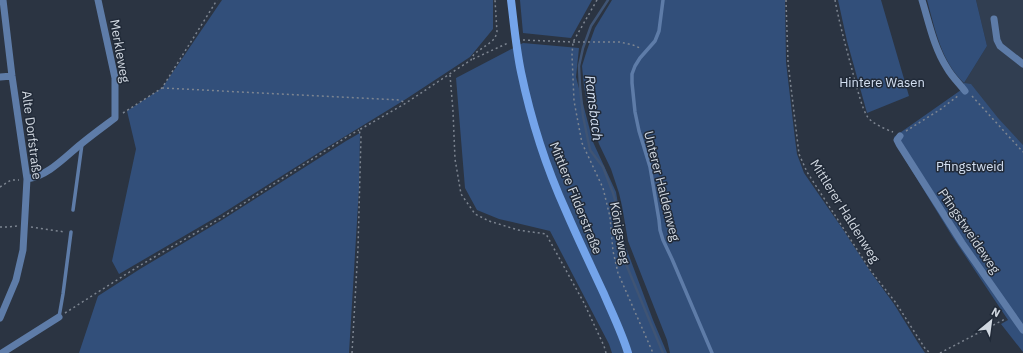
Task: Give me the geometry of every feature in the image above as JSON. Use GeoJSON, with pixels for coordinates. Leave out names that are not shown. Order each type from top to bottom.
{"type":"FeatureCollection","features":[{"type":"Feature","properties":{"kind":"main road","name":"Mittlere Filderstraße"},"geometry":{"type":"LineString","coordinates":[[511,0],[521,72],[528,104],[540,144],[554,184],[614,316],[628,353]]}},
{"type":"Feature","properties":{"kind":"street","name":"Alte Dorfstraße"},"geometry":{"type":"LineString","coordinates":[[0,318],[16,280],[23,250],[27,179],[3,0]]}},
{"type":"Feature","properties":{"kind":"street","name":"Merkleweg"},"geometry":{"type":"LineString","coordinates":[[98,0],[115,78],[115,118]]}},
{"type":"Feature","properties":{"kind":"street"},"geometry":{"type":"LineString","coordinates":[[922,0],[937,49],[951,75],[965,91]]}},
{"type":"Feature","properties":{"kind":"street"},"geometry":{"type":"LineString","coordinates":[[994,19],[996,40],[1000,46],[1023,64]]}},
{"type":"Feature","properties":{"kind":"street"},"geometry":{"type":"LineString","coordinates":[[0,76],[12,76]]}},
{"type":"Feature","properties":{"kind":"street"},"geometry":{"type":"LineString","coordinates":[[27,179],[34,178],[52,168],[115,118]]}},
{"type":"Feature","properties":{"kind":"street","name":"Pfingstweideweg"},"geometry":{"type":"LineString","coordinates":[[900,136],[898,138],[898,142],[903,152],[962,243],[1023,330]]}},
{"type":"Feature","properties":{"kind":"street"},"geometry":{"type":"LineString","coordinates":[[2,353],[59,317]]}},
{"type":"Feature","properties":{"kind":"lane","name":"Unterer Haldenweg"},"geometry":{"type":"LineString","coordinates":[[663,0],[655,41],[640,58],[632,74],[635,112],[639,132],[650,167],[660,230],[663,240],[712,353]]}},
{"type":"Feature","properties":{"kind":"lane"},"geometry":{"type":"LineString","coordinates":[[73,210],[82,143]]}},
{"type":"Feature","properties":{"kind":"lane"},"geometry":{"type":"LineString","coordinates":[[59,317],[71,232]]}},
{"type":"Feature","properties":{"kind":"path"},"geometry":{"type":"LineString","coordinates":[[115,118],[162,88],[218,0]]}},
{"type":"Feature","properties":{"kind":"path"},"geometry":{"type":"LineString","coordinates":[[59,317],[139,266],[221,218],[345,138],[406,103],[471,60],[474,54],[487,46],[495,38],[497,24],[495,0]]}},
{"type":"Feature","properties":{"kind":"path","name":"Königsweg"},"geometry":{"type":"LineString","coordinates":[[597,0],[573,42],[572,55],[574,101],[582,143],[602,188],[610,216],[612,251],[618,274],[653,353]]}},
{"type":"Feature","properties":{"kind":"path","name":"Mittlerer Haldenweg"},"geometry":{"type":"LineString","coordinates":[[786,0],[788,62],[799,154],[807,172],[871,271],[896,303],[926,350],[931,353]]}},
{"type":"Feature","properties":{"kind":"path"},"geometry":{"type":"LineString","coordinates":[[836,0],[838,16],[848,56],[867,117],[876,124],[900,136],[965,91],[973,96],[1023,152]]}},
{"type":"Feature","properties":{"kind":"path"},"geometry":{"type":"LineString","coordinates":[[573,42],[620,42],[633,45],[645,51]]}},
{"type":"Feature","properties":{"kind":"path"},"geometry":{"type":"LineString","coordinates":[[450,74],[454,110],[455,159],[461,194],[475,214],[489,221],[518,230],[546,234],[584,303],[606,353]]}},
{"type":"Feature","properties":{"kind":"path"},"geometry":{"type":"LineString","coordinates":[[162,88],[387,99],[400,100],[406,103]]}},
{"type":"Feature","properties":{"kind":"path"},"geometry":{"type":"LineString","coordinates":[[352,353],[359,218],[361,137],[359,130]]}},
{"type":"Feature","properties":{"kind":"path"},"geometry":{"type":"LineString","coordinates":[[0,187],[11,180],[27,179]]}},
{"type":"Feature","properties":{"kind":"path"},"geometry":{"type":"LineString","coordinates":[[0,227],[8,228],[24,225],[71,232]]}},
{"type":"Feature","properties":{"kind":"path"},"geometry":{"type":"LineString","coordinates":[[940,353],[1012,316]]}},
{"type":"Feature","properties":{"kind":"shaded area"},"geometry":{"type":"Polygon","coordinates":[[[976,0],[1023,0],[1023,145],[964,83],[987,46],[976,0]]]}},
{"type":"Feature","properties":{"kind":"green space"},"geometry":{"type":"Polygon","coordinates":[[[222,0],[493,0],[493,29],[470,57],[406,99],[220,215],[119,274],[112,261],[136,149],[127,111],[162,88],[222,0]]]}},
{"type":"Feature","properties":{"kind":"green space"},"geometry":{"type":"Polygon","coordinates":[[[520,0],[592,0],[571,38],[523,33],[520,0]]]}},
{"type":"Feature","properties":{"kind":"green space"},"geometry":{"type":"Polygon","coordinates":[[[612,0],[785,0],[786,62],[797,154],[804,173],[894,304],[925,353],[670,353],[667,340],[628,241],[619,193],[611,169],[599,144],[589,113],[584,86],[582,66],[587,50],[595,28],[612,0]]]}},
{"type":"Feature","properties":{"kind":"green space","name":"Hintere Wasen"},"geometry":{"type":"Polygon","coordinates":[[[838,0],[881,0],[909,96],[867,113],[847,41],[838,0]]]}},
{"type":"Feature","properties":{"kind":"green space"},"geometry":{"type":"Polygon","coordinates":[[[927,0],[976,0],[987,46],[964,83],[956,74],[944,55],[927,0]]]}},
{"type":"Feature","properties":{"kind":"green space"},"geometry":{"type":"Polygon","coordinates":[[[523,43],[579,48],[576,77],[593,142],[616,192],[625,245],[667,353],[612,353],[609,344],[550,231],[499,219],[477,210],[465,188],[456,78],[523,43]]]}},
{"type":"Feature","properties":{"kind":"green space","name":"Pfingstweid"},"geometry":{"type":"Polygon","coordinates":[[[964,83],[971,84],[998,118],[1023,145],[1023,352],[1001,324],[1008,320],[952,236],[895,143],[894,137],[961,90],[964,83]]]}},
{"type":"Feature","properties":{"kind":"green space"},"geometry":{"type":"Polygon","coordinates":[[[360,133],[359,188],[349,353],[79,353],[98,296],[360,133]]]}},
{"type":"Feature","properties":{"kind":"waterway","name":"Ramsbach"},"geometry":{"type":"LineString","coordinates":[[608,0],[591,26],[583,48],[579,66],[583,116],[590,150],[603,167],[617,207],[621,252],[663,353]]}}]}
